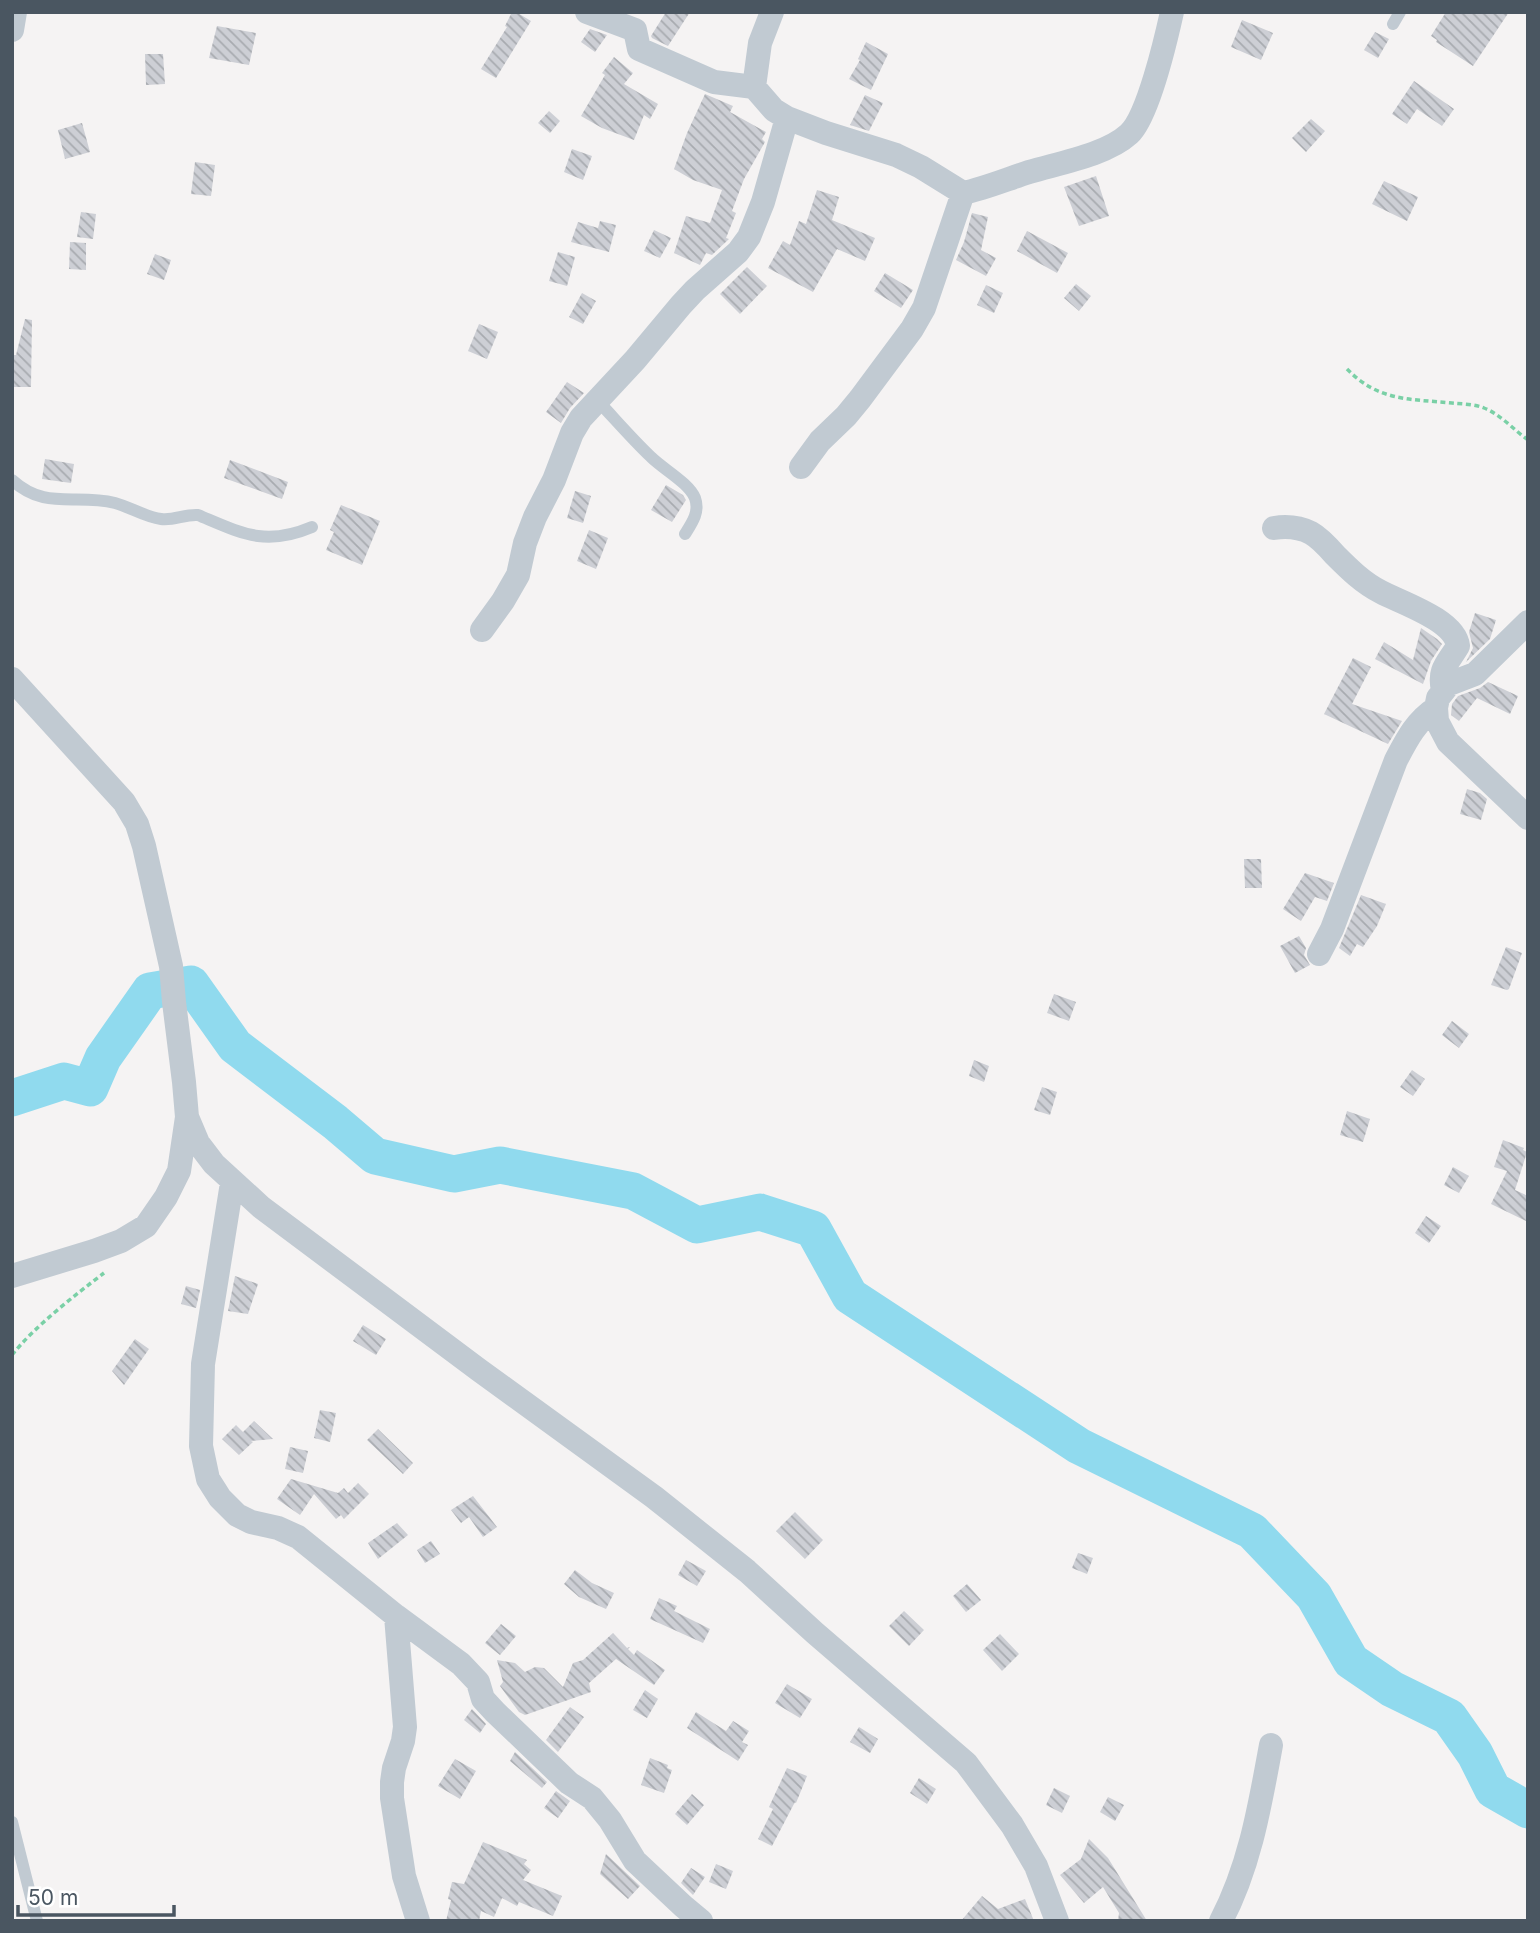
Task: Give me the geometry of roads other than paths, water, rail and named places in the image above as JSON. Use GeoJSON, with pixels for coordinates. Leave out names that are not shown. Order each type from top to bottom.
{"type":"FeatureCollection","features":[{"type":"Feature","properties":{"kind":"street"},"geometry":{"type":"LineString","coordinates":[[12,30],[15,12]]}},
{"type":"Feature","properties":{"kind":"street"},"geometry":{"type":"LineString","coordinates":[[587,12],[635,30],[639,50],[714,82],[754,87],[774,110],[787,118],[896,155],[962,193],[985,189],[1087,155],[1112,145],[1130,133],[1141,116],[1162,54],[1171,12]]}},
{"type":"Feature","properties":{"kind":"street"},"geometry":{"type":"LineString","coordinates":[[754,87],[760,43],[772,12]]}},
{"type":"Feature","properties":{"kind":"street"},"geometry":{"type":"LineString","coordinates":[[482,630],[518,575],[525,543],[535,517],[581,418],[681,305],[738,252],[749,237],[764,202],[787,118]]}},
{"type":"Feature","properties":{"kind":"street"},"geometry":{"type":"LineString","coordinates":[[801,467],[820,441],[860,399],[912,329],[924,308],[962,193]]}},
{"type":"Feature","properties":{"kind":"street"},"geometry":{"type":"LineString","coordinates":[[1274,528],[1288,526],[1310,532],[1368,585],[1429,615],[1455,635],[1458,646],[1441,674],[1437,721],[1448,742],[1528,818]]}},
{"type":"Feature","properties":{"kind":"street"},"geometry":{"type":"LineString","coordinates":[[1319,954],[1332,929],[1396,760],[1408,737],[1457,680],[1475,674],[1528,622]]}},
{"type":"Feature","properties":{"kind":"street"},"geometry":{"type":"LineString","coordinates":[[12,680],[124,802],[136,824],[144,846],[172,966],[187,1116],[179,1171],[166,1197],[146,1226],[121,1241],[12,1276]]}},
{"type":"Feature","properties":{"kind":"street"},"geometry":{"type":"LineString","coordinates":[[187,1116],[198,1143],[232,1183],[287,1227],[654,1497],[747,1571],[966,1763],[1012,1825],[1036,1866],[1057,1921]]}},
{"type":"Feature","properties":{"kind":"street"},"geometry":{"type":"LineString","coordinates":[[232,1183],[203,1364],[201,1446],[208,1479],[220,1498],[237,1515],[298,1537],[461,1664],[478,1682],[483,1699],[495,1712],[569,1783],[592,1798],[610,1820],[635,1861],[701,1921]]}},
{"type":"Feature","properties":{"kind":"street"},"geometry":{"type":"LineString","coordinates":[[396,1616],[405,1727],[394,1768],[393,1798],[404,1876],[418,1921]]}},
{"type":"Feature","properties":{"kind":"street"},"geometry":{"type":"LineString","coordinates":[[1222,1921],[1248,1853],[1271,1745]]}},
{"type":"Feature","properties":{"kind":"lane"},"geometry":{"type":"LineString","coordinates":[[597,401],[652,458],[695,497],[697,508],[685,534]]}},
{"type":"Feature","properties":{"kind":"lane"},"geometry":{"type":"LineString","coordinates":[[12,480],[38,497],[96,499],[117,503],[160,519],[198,515],[250,536],[262,538],[285,536],[312,527]]}},
{"type":"Feature","properties":{"kind":"lane"},"geometry":{"type":"LineString","coordinates":[[12,1822],[37,1921]]}},
{"type":"Feature","properties":{"kind":"waterway"},"geometry":{"type":"LineString","coordinates":[[12,1098],[64,1081],[90,1088],[103,1058],[150,991],[191,984],[235,1046],[375,1156],[454,1174],[500,1165],[633,1191],[697,1225],[760,1212],[813,1229],[850,1296],[1079,1446],[1252,1531],[1314,1596],[1351,1661],[1392,1689],[1449,1717],[1475,1754],[1493,1790],[1528,1810]]}}]}
